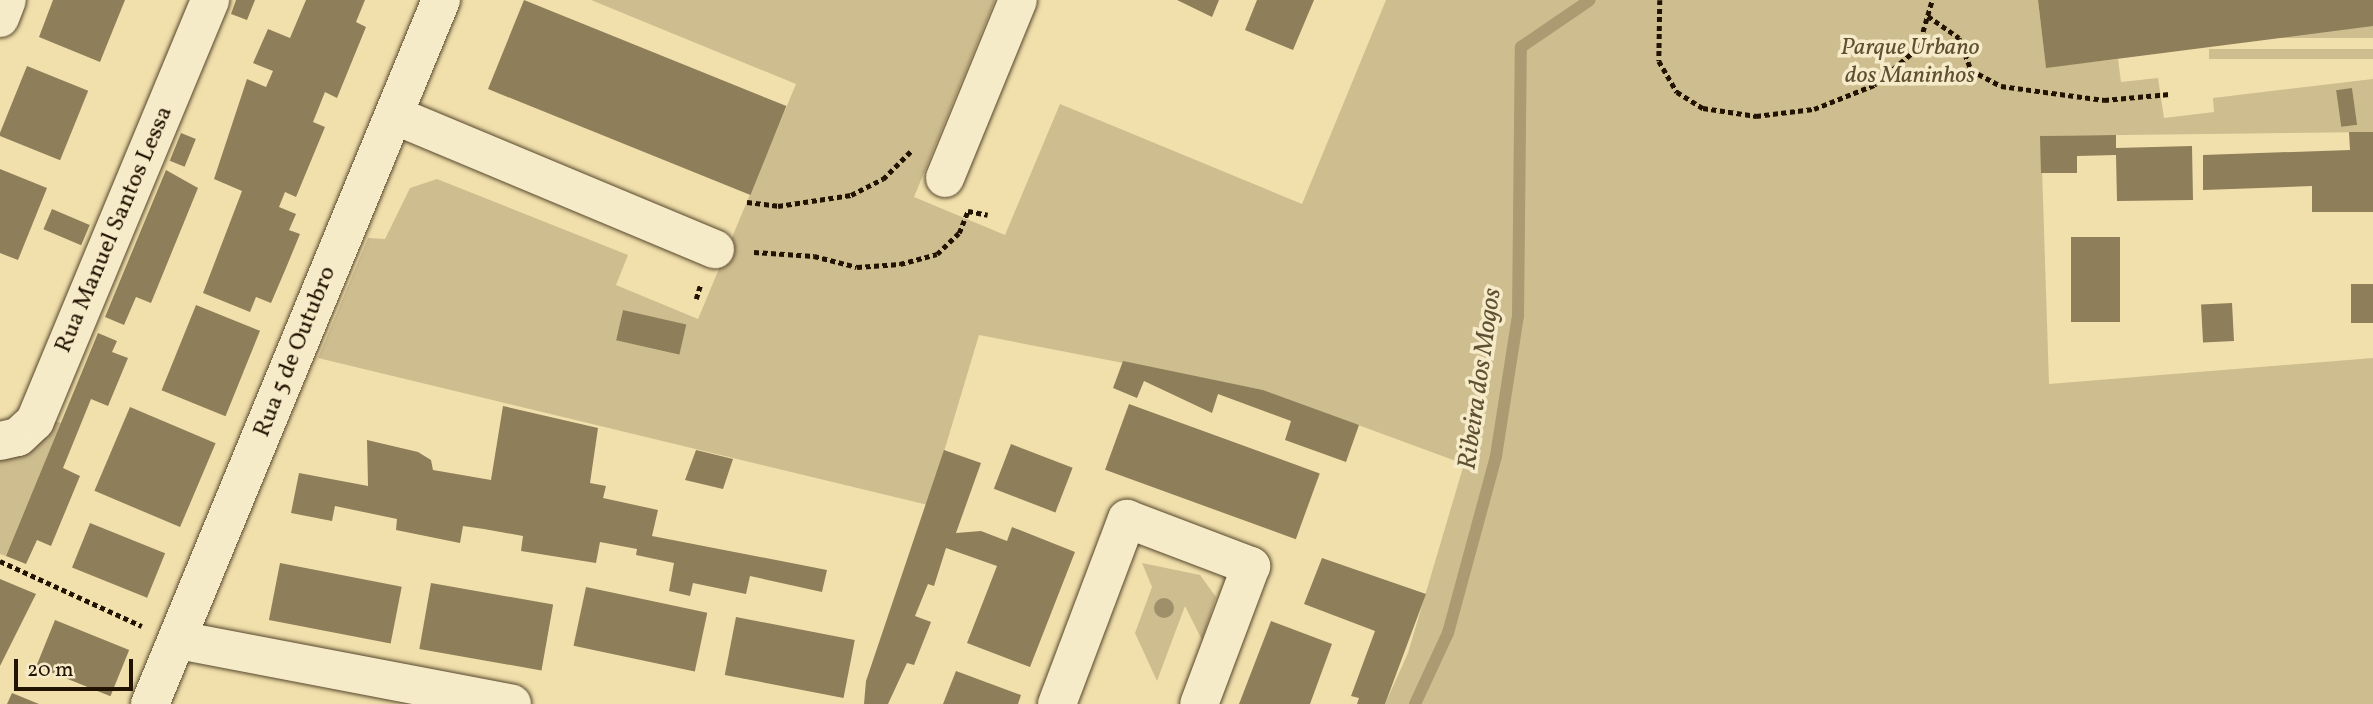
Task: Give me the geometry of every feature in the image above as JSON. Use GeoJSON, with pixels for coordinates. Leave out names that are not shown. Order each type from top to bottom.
{"type":"FeatureCollection","features":[{"type":"Feature","properties":{"kind":"street"},"geometry":{"type":"LineString","coordinates":[[0,18],[8,0]]}},
{"type":"Feature","properties":{"kind":"street","name":"Rua Manuel Santos Lessa"},"geometry":{"type":"LineString","coordinates":[[0,441],[18,437],[35,421],[210,0]]}},
{"type":"Feature","properties":{"kind":"street","name":"Rua 5 de Outubro"},"geometry":{"type":"LineString","coordinates":[[150,704],[165,635],[394,115],[441,0]]}},
{"type":"Feature","properties":{"kind":"street"},"geometry":{"type":"LineString","coordinates":[[945,178],[1018,0]]}},
{"type":"Feature","properties":{"kind":"street"},"geometry":{"type":"LineString","coordinates":[[394,115],[715,249]]}},
{"type":"Feature","properties":{"kind":"street"},"geometry":{"type":"LineString","coordinates":[[1057,704],[1126,519],[1251,566],[1199,704]]}},
{"type":"Feature","properties":{"kind":"street"},"geometry":{"type":"LineString","coordinates":[[165,635],[512,704]]}},
{"type":"Feature","properties":{"kind":"path"},"geometry":{"type":"LineString","coordinates":[[1660,0],[1659,61],[1677,92],[1703,108],[1733,115],[1814,109],[1874,86],[1918,48],[1932,0]]}},
{"type":"Feature","properties":{"kind":"path"},"geometry":{"type":"LineString","coordinates":[[1928,16],[1959,37],[1971,70],[2001,86],[2104,100],[2169,94]]}},
{"type":"Feature","properties":{"kind":"path"},"geometry":{"type":"LineString","coordinates":[[747,202],[778,206],[851,195],[883,179],[916,145]]}},
{"type":"Feature","properties":{"kind":"path"},"geometry":{"type":"LineString","coordinates":[[715,249],[876,267],[937,254],[959,233],[968,211],[988,215]]}},
{"type":"Feature","properties":{"kind":"path"},"geometry":{"type":"LineString","coordinates":[[0,561],[165,635]]}},
{"type":"Feature","properties":{"kind":"green space","name":"Parque Urbano dos Maninhos"},"geometry":{"type":"Polygon","coordinates":[[[591,0],[995,0],[914,197],[1005,235],[1060,104],[1302,204],[1386,0],[2038,0],[2046,67],[2118,59],[2121,82],[2158,78],[2164,118],[2214,112],[2213,98],[2373,79],[2373,132],[2041,136],[2049,384],[2373,358],[2373,704],[1385,704],[1408,653],[1464,464],[1263,390],[979,335],[928,505],[318,358],[368,238],[385,239],[410,188],[437,179],[628,255],[616,285],[698,319],[796,84],[591,0]],[[2352,89],[2337,91],[2342,126],[2357,124],[2352,89]],[[623,310],[616,340],[679,355],[686,325],[623,310]]]}},
{"type":"Feature","properties":{"kind":"green space"},"geometry":{"type":"Polygon","coordinates":[[[2206,26],[2373,26],[2373,38],[2206,38],[2206,26]]]}},
{"type":"Feature","properties":{"kind":"green space"},"geometry":{"type":"Polygon","coordinates":[[[2209,49],[2373,49],[2373,59],[2209,59],[2209,49]]]}},
{"type":"Feature","properties":{"kind":"green space"},"geometry":{"type":"Polygon","coordinates":[[[55,421],[61,423],[6,556],[0,554],[0,459],[33,450],[55,421]]]}},
{"type":"Feature","properties":{"kind":"green space"},"geometry":{"type":"Polygon","coordinates":[[[1142,563],[1200,575],[1216,597],[1202,640],[1185,606],[1157,681],[1135,633],[1152,587],[1142,563]]]}},
{"type":"Feature","properties":{"kind":"building"},"geometry":{"type":"Polygon","coordinates":[[[53,0],[125,0],[100,62],[39,37],[53,0]]]}},
{"type":"Feature","properties":{"kind":"building"},"geometry":{"type":"Polygon","coordinates":[[[236,0],[255,0],[247,20],[231,14],[236,0]]]}},
{"type":"Feature","properties":{"kind":"building"},"geometry":{"type":"Polygon","coordinates":[[[306,0],[365,0],[356,22],[366,27],[337,98],[325,92],[313,122],[325,127],[296,197],[285,192],[279,207],[296,214],[289,230],[300,234],[271,303],[256,297],[250,312],[203,293],[242,191],[214,179],[247,79],[266,87],[273,71],[253,63],[268,29],[290,38],[306,0]]]}},
{"type":"Feature","properties":{"kind":"building"},"geometry":{"type":"Polygon","coordinates":[[[524,0],[786,106],[750,195],[488,89],[524,0]]]}},
{"type":"Feature","properties":{"kind":"building"},"geometry":{"type":"Polygon","coordinates":[[[1177,0],[1219,0],[1212,17],[1177,0]]]}},
{"type":"Feature","properties":{"kind":"building"},"geometry":{"type":"Polygon","coordinates":[[[1257,0],[1314,0],[1293,50],[1245,30],[1257,0]]]}},
{"type":"Feature","properties":{"kind":"building"},"geometry":{"type":"Polygon","coordinates":[[[2038,0],[2373,0],[2373,26],[2046,68],[2038,0]]]}},
{"type":"Feature","properties":{"kind":"building"},"geometry":{"type":"Polygon","coordinates":[[[27,66],[88,91],[60,160],[0,136],[27,66]]]}},
{"type":"Feature","properties":{"kind":"building"},"geometry":{"type":"Polygon","coordinates":[[[2352,88],[2357,125],[2341,127],[2336,90],[2352,88]]]}},
{"type":"Feature","properties":{"kind":"building"},"geometry":{"type":"Polygon","coordinates":[[[2349,132],[2373,132],[2373,212],[2312,212],[2312,186],[2203,190],[2203,155],[2350,150],[2349,132]]]}},
{"type":"Feature","properties":{"kind":"building"},"geometry":{"type":"Polygon","coordinates":[[[181,133],[196,139],[185,167],[170,161],[181,133]]]}},
{"type":"Feature","properties":{"kind":"building"},"geometry":{"type":"Polygon","coordinates":[[[2116,135],[2116,148],[2192,146],[2193,200],[2117,201],[2116,155],[2077,156],[2077,173],[2041,173],[2040,136],[2116,135]]]}},
{"type":"Feature","properties":{"kind":"building"},"geometry":{"type":"Polygon","coordinates":[[[0,169],[47,188],[18,260],[0,253],[0,169]]]}},
{"type":"Feature","properties":{"kind":"building"},"geometry":{"type":"Polygon","coordinates":[[[166,170],[198,188],[151,303],[136,297],[124,325],[105,317],[166,170]]]}},
{"type":"Feature","properties":{"kind":"building"},"geometry":{"type":"Polygon","coordinates":[[[52,209],[90,225],[81,245],[43,229],[52,209]]]}},
{"type":"Feature","properties":{"kind":"building"},"geometry":{"type":"Polygon","coordinates":[[[2071,237],[2120,237],[2120,322],[2071,322],[2071,237]]]}},
{"type":"Feature","properties":{"kind":"building"},"geometry":{"type":"Polygon","coordinates":[[[2351,284],[2373,284],[2373,323],[2351,323],[2351,284]]]}},
{"type":"Feature","properties":{"kind":"building"},"geometry":{"type":"Polygon","coordinates":[[[2232,303],[2234,341],[2203,343],[2201,305],[2232,303]]]}},
{"type":"Feature","properties":{"kind":"building"},"geometry":{"type":"Polygon","coordinates":[[[196,305],[260,331],[226,416],[162,390],[196,305]]]}},
{"type":"Feature","properties":{"kind":"building"},"geometry":{"type":"Polygon","coordinates":[[[623,310],[686,325],[679,355],[616,340],[623,310]]]}},
{"type":"Feature","properties":{"kind":"building"},"geometry":{"type":"Polygon","coordinates":[[[98,333],[117,341],[112,352],[128,358],[108,406],[91,399],[63,468],[80,476],[51,546],[37,540],[26,564],[6,556],[98,333]]]}},
{"type":"Feature","properties":{"kind":"building"},"geometry":{"type":"Polygon","coordinates":[[[1123,361],[1263,390],[1359,425],[1346,462],[1285,440],[1291,421],[1218,394],[1212,413],[1144,381],[1137,398],[1113,388],[1123,361]]]}},
{"type":"Feature","properties":{"kind":"building"},"geometry":{"type":"Polygon","coordinates":[[[1129,404],[1320,473],[1296,539],[1105,470],[1129,404]]]}},
{"type":"Feature","properties":{"kind":"building"},"geometry":{"type":"Polygon","coordinates":[[[503,406],[598,428],[590,483],[606,486],[603,498],[658,510],[652,536],[827,570],[822,592],[750,576],[746,594],[693,583],[690,596],[669,591],[674,563],[636,555],[637,549],[600,542],[596,563],[521,551],[523,536],[484,529],[463,526],[460,543],[396,530],[397,519],[335,506],[332,521],[291,513],[299,473],[368,486],[367,440],[418,452],[431,460],[433,470],[491,480],[503,406]]]}},
{"type":"Feature","properties":{"kind":"building"},"geometry":{"type":"Polygon","coordinates":[[[130,407],[216,443],[180,527],[94,491],[130,407]]]}},
{"type":"Feature","properties":{"kind":"building"},"geometry":{"type":"Polygon","coordinates":[[[1011,444],[1073,468],[1055,512],[994,489],[1011,444]]]}},
{"type":"Feature","properties":{"kind":"building"},"geometry":{"type":"Polygon","coordinates":[[[696,450],[733,459],[723,489],[685,480],[696,450]]]}},
{"type":"Feature","properties":{"kind":"building"},"geometry":{"type":"Polygon","coordinates":[[[944,450],[981,463],[956,533],[981,531],[1007,541],[1012,527],[1075,552],[1030,667],[967,643],[997,566],[946,548],[934,586],[928,584],[915,616],[931,622],[914,665],[907,663],[888,704],[864,704],[866,681],[944,450]]]}},
{"type":"Feature","properties":{"kind":"building"},"geometry":{"type":"Polygon","coordinates":[[[90,523],[165,553],[147,598],[72,568],[90,523]]]}},
{"type":"Feature","properties":{"kind":"building"},"geometry":{"type":"Polygon","coordinates":[[[1322,558],[1426,594],[1385,704],[1357,704],[1359,698],[1351,696],[1375,631],[1304,604],[1322,558]]]}},
{"type":"Feature","properties":{"kind":"building"},"geometry":{"type":"Polygon","coordinates":[[[280,563],[402,587],[391,644],[269,620],[280,563]]]}},
{"type":"Feature","properties":{"kind":"building"},"geometry":{"type":"Polygon","coordinates":[[[0,579],[36,594],[0,666],[0,579]]]}},
{"type":"Feature","properties":{"kind":"building"},"geometry":{"type":"Polygon","coordinates":[[[431,583],[553,605],[541,671],[419,649],[431,583]]]}},
{"type":"Feature","properties":{"kind":"building"},"geometry":{"type":"Polygon","coordinates":[[[586,587],[707,613],[695,671],[574,646],[586,587]]]}},
{"type":"Feature","properties":{"kind":"building"},"geometry":{"type":"Polygon","coordinates":[[[736,617],[855,640],[844,698],[725,675],[736,617]]]}},
{"type":"Feature","properties":{"kind":"building"},"geometry":{"type":"Polygon","coordinates":[[[55,620],[129,650],[110,696],[36,666],[55,620]]]}},
{"type":"Feature","properties":{"kind":"building"},"geometry":{"type":"Polygon","coordinates":[[[1271,621],[1332,644],[1310,704],[1239,704],[1271,621]]]}},
{"type":"Feature","properties":{"kind":"building"},"geometry":{"type":"Polygon","coordinates":[[[956,671],[1021,695],[1018,704],[943,704],[956,671]]]}},
{"type":"Feature","properties":{"kind":"building"},"geometry":{"type":"Polygon","coordinates":[[[12,693],[39,704],[7,704],[12,693]]]}},
{"type":"Feature","properties":{"kind":"waterway","name":"Ribeira dos Mogos"},"geometry":{"type":"LineString","coordinates":[[1415,704],[1448,633],[1496,456],[1518,316],[1521,47],[1590,0]]}}]}
